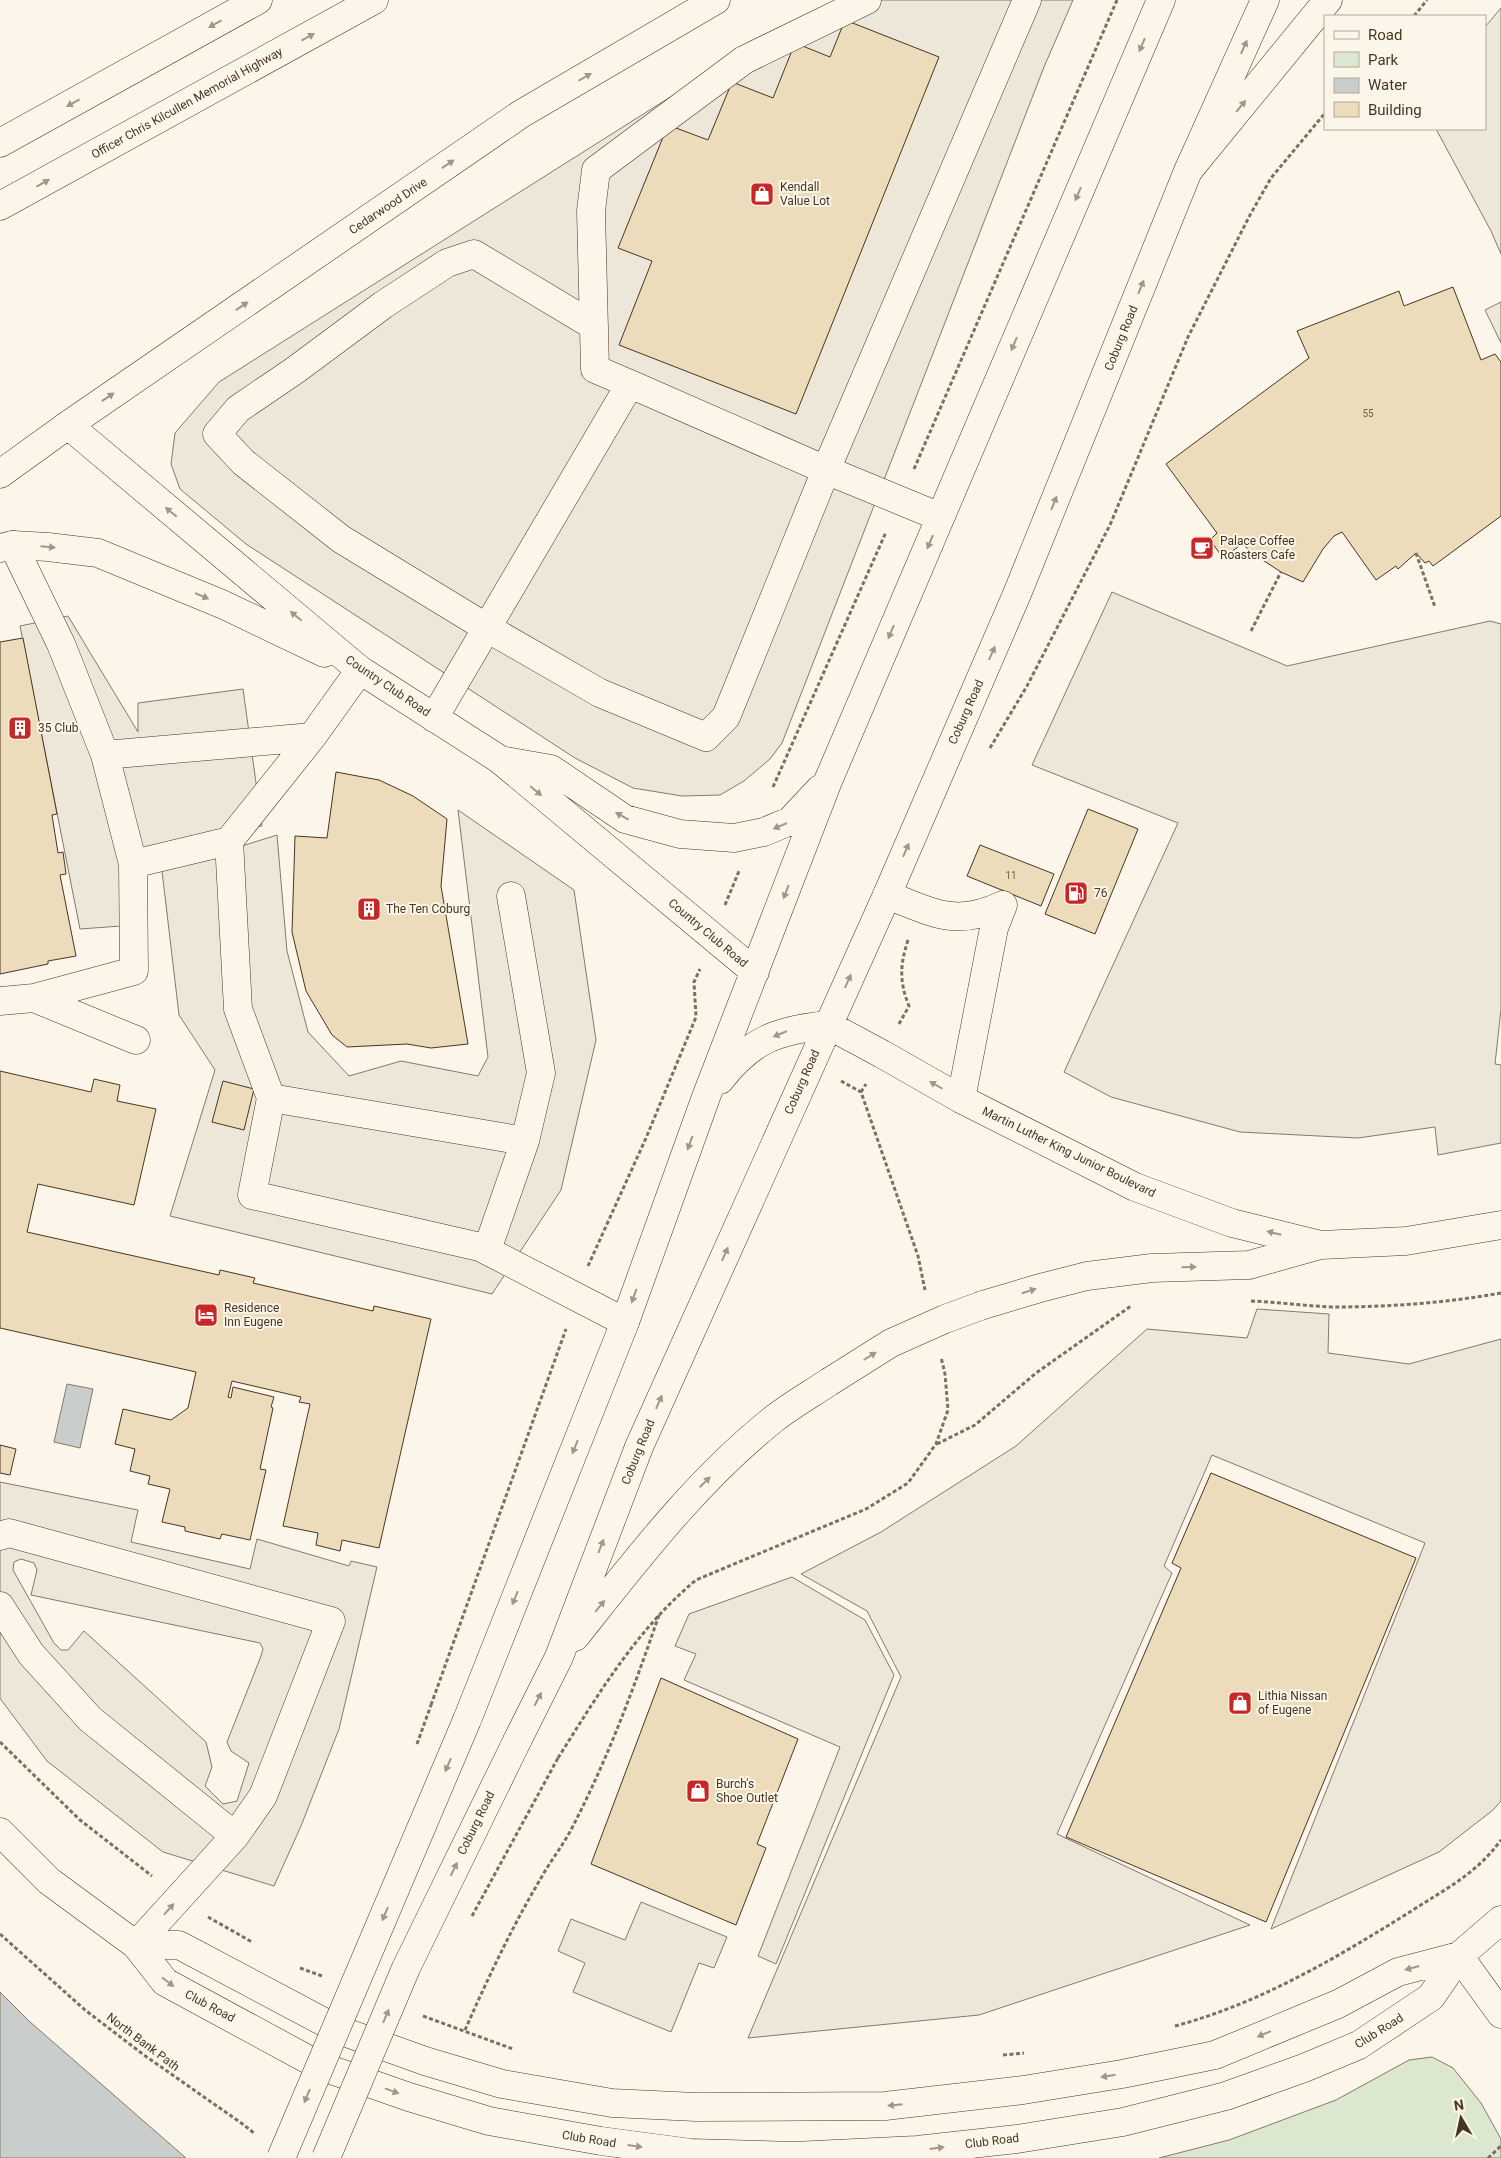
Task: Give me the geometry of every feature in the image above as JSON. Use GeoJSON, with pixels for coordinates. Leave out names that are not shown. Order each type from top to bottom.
{"type":"FeatureCollection","features":[{"type":"Feature","properties":{"kind":"main road"},"geometry":{"type":"LineString","coordinates":[[0,143],[258,0]]}},
{"type":"Feature","properties":{"kind":"main road","name":"Officer Chris Kilcullen Memorial Highway"},"geometry":{"type":"LineString","coordinates":[[0,206],[374,0]]}},
{"type":"Feature","properties":{"kind":"main road","name":"Cedarwood Drive"},"geometry":{"type":"LineString","coordinates":[[68,425],[521,114],[716,0]]}},
{"type":"Feature","properties":{"kind":"main road"},"geometry":{"type":"LineString","coordinates":[[867,0],[744,60],[596,170],[591,211],[595,369],[826,470],[940,517]]}},
{"type":"Feature","properties":{"kind":"main road"},"geometry":{"type":"LineString","coordinates":[[594,326],[474,254],[447,263],[383,305],[294,371],[238,409],[217,434],[243,462],[341,539],[487,628],[600,693],[706,737],[726,717],[826,470],[1027,0]]}},
{"type":"Feature","properties":{"kind":"main road"},"geometry":{"type":"LineString","coordinates":[[281,2158],[467,1720],[625,1322],[706,1097],[756,972],[828,781],[1161,0]]}},
{"type":"Feature","properties":{"kind":"main road","name":"Coburg Road"},"geometry":{"type":"LineString","coordinates":[[326,2158],[406,1968],[516,1741],[559,1657],[639,1446],[828,1026],[1017,594],[1188,171],[1265,0]]}},
{"type":"Feature","properties":{"kind":"main road"},"geometry":{"type":"LineString","coordinates":[[1188,171],[1328,0]]}},
{"type":"Feature","properties":{"kind":"main road"},"geometry":{"type":"LineString","coordinates":[[434,718],[630,384]]}},
{"type":"Feature","properties":{"kind":"main road"},"geometry":{"type":"LineString","coordinates":[[0,474],[68,425]]}},
{"type":"Feature","properties":{"kind":"main road","name":"Country Club Road"},"geometry":{"type":"LineString","coordinates":[[68,425],[360,670],[499,760],[756,972]]}},
{"type":"Feature","properties":{"kind":"main road"},"geometry":{"type":"LineString","coordinates":[[7,546],[98,552],[224,605],[360,670],[312,737],[229,841],[133,864]]}},
{"type":"Feature","properties":{"kind":"main road"},"geometry":{"type":"LineString","coordinates":[[0,1001],[34,998],[134,971],[133,864],[105,755],[61,644],[7,546]]}},
{"type":"Feature","properties":{"kind":"main road"},"geometry":{"type":"LineString","coordinates":[[105,755],[312,737]]}},
{"type":"Feature","properties":{"kind":"main road"},"geometry":{"type":"LineString","coordinates":[[499,760],[551,769],[625,820],[680,834],[734,838],[764,832],[790,821],[828,781]]}},
{"type":"Feature","properties":{"kind":"main road"},"geometry":{"type":"LineString","coordinates":[[229,841],[238,1009],[271,1098],[252,1195],[480,1246],[625,1322]]}},
{"type":"Feature","properties":{"kind":"main road"},"geometry":{"type":"LineString","coordinates":[[886,895],[935,914],[968,917],[984,914],[1003,905],[994,928],[961,1099]]}},
{"type":"Feature","properties":{"kind":"main road"},"geometry":{"type":"LineString","coordinates":[[487,1250],[525,1141],[541,1073],[511,896]]}},
{"type":"Feature","properties":{"kind":"main road"},"geometry":{"type":"LineString","coordinates":[[34,998],[136,1040]]}},
{"type":"Feature","properties":{"kind":"main road"},"geometry":{"type":"LineString","coordinates":[[706,1097],[735,1061],[759,1044],[784,1031],[828,1026]]}},
{"type":"Feature","properties":{"kind":"main road","name":"Martin Luther King Junior Boulevard"},"geometry":{"type":"LineString","coordinates":[[828,1026],[961,1099],[1135,1187],[1232,1223],[1321,1245],[1406,1240],[1494,1230]]}},
{"type":"Feature","properties":{"kind":"main road"},"geometry":{"type":"LineString","coordinates":[[271,1098],[525,1141]]}},
{"type":"Feature","properties":{"kind":"main road"},"geometry":{"type":"LineString","coordinates":[[559,1657],[686,1500],[733,1454],[776,1417],[891,1344],[945,1319],[983,1305],[1088,1276],[1152,1268],[1249,1265],[1321,1245]]}},
{"type":"Feature","properties":{"kind":"main road"},"geometry":{"type":"LineString","coordinates":[[0,1536],[9,1533],[331,1621],[263,1796],[235,1836],[136,1945]]}},
{"type":"Feature","properties":{"kind":"main road"},"geometry":{"type":"LineString","coordinates":[[0,1606],[31,1654],[90,1719],[235,1836]]}},
{"type":"Feature","properties":{"kind":"main road","name":"Club Road"},"geometry":{"type":"LineString","coordinates":[[0,1832],[49,1881],[136,1945],[165,1982],[320,2066],[409,2097],[489,2121],[601,2141],[691,2153],[794,2156],[917,2150],[1016,2139],[1123,2122],[1226,2096],[1304,2068],[1359,2045],[1431,1998],[1459,1956],[1501,1920]]}},
{"type":"Feature","properties":{"kind":"main road","name":"Club Road"},"geometry":{"type":"LineString","coordinates":[[136,1945],[179,1945],[339,2030],[425,2061],[492,2081],[612,2103],[696,2107],[885,2106],[1023,2090],[1122,2074],[1216,2055],[1338,2004],[1398,1972],[1459,1956]]}},
{"type":"Feature","properties":{"kind":"main road"},"geometry":{"type":"LineString","coordinates":[[1459,1956],[1501,2014]]}},
{"type":"Feature","properties":{"kind":"path"},"geometry":{"type":"LineString","coordinates":[[1415,15],[1427,0]]}},
{"type":"Feature","properties":{"kind":"path"},"geometry":{"type":"LineString","coordinates":[[989,750],[1027,686],[1110,525],[1188,337],[1250,215],[1271,178],[1324,114]]}},
{"type":"Feature","properties":{"kind":"path"},"geometry":{"type":"LineString","coordinates":[[1416,553],[1435,607]]}},
{"type":"Feature","properties":{"kind":"path"},"geometry":{"type":"LineString","coordinates":[[1251,631],[1281,572]]}},
{"type":"Feature","properties":{"kind":"path"},"geometry":{"type":"LineString","coordinates":[[918,907],[901,961],[902,990],[909,1006],[861,1092],[918,1256],[926,1292]]}},
{"type":"Feature","properties":{"kind":"path"},"geometry":{"type":"LineString","coordinates":[[431,1705],[594,1251],[646,1138],[696,1017]]}},
{"type":"Feature","properties":{"kind":"path"},"geometry":{"type":"LineString","coordinates":[[1246,1301],[1332,1306],[1378,1306],[1439,1303],[1501,1294]]}},
{"type":"Feature","properties":{"kind":"path"},"geometry":{"type":"LineString","coordinates":[[936,1444],[975,1425],[1036,1373],[1130,1306],[1137,1305]]}},
{"type":"Feature","properties":{"kind":"path"},"geometry":{"type":"LineString","coordinates":[[469,1922],[558,1758],[606,1682],[660,1612],[696,1580],[866,1509],[908,1483],[936,1444],[948,1410],[945,1374],[940,1356]]}},
{"type":"Feature","properties":{"kind":"path"},"geometry":{"type":"LineString","coordinates":[[465,2030],[494,1963],[541,1878],[572,1829],[589,1795],[626,1710],[660,1612]]}},
{"type":"Feature","properties":{"kind":"path"},"geometry":{"type":"LineString","coordinates":[[0,1742],[80,1820],[180,1896],[214,1920],[256,1945]]}},
{"type":"Feature","properties":{"kind":"path"},"geometry":{"type":"LineString","coordinates":[[1168,2027],[1271,1992],[1368,1938],[1475,1870],[1501,1840]]}},
{"type":"Feature","properties":{"kind":"path","name":"North Bank Path"},"geometry":{"type":"LineString","coordinates":[[0,1934],[93,2016],[144,2056],[244,2125],[259,2138]]}},
{"type":"Feature","properties":{"kind":"path"},"geometry":{"type":"LineString","coordinates":[[291,1964],[326,1978]]}},
{"type":"Feature","properties":{"kind":"path"},"geometry":{"type":"LineString","coordinates":[[421,2020],[425,2010]]}},
{"type":"Feature","properties":{"kind":"path"},"geometry":{"type":"LineString","coordinates":[[414,2012],[521,2052]]}},
{"type":"Feature","properties":{"kind":"path"},"geometry":{"type":"LineString","coordinates":[[998,2056],[1027,2052]]}},
{"type":"Feature","properties":{"kind":"path"},"geometry":{"type":"LineString","coordinates":[[1488,2158],[1501,2146]]}},
{"type":"Feature","properties":{"kind":"green space"},"geometry":{"type":"Polygon","coordinates":[[[1432,2057],[1453,2068],[1481,2103],[1501,2139],[1501,2158],[1159,2158],[1229,2140],[1336,2100],[1409,2060],[1432,2057]]]}},
{"type":"Feature","properties":{"kind":"shaded area"},"geometry":{"type":"Polygon","coordinates":[[[859,0],[1073,0],[1044,67],[782,743],[770,759],[744,781],[720,795],[682,796],[633,788],[575,758],[246,544],[180,489],[171,464],[175,433],[219,382],[721,65],[859,0]]]}},
{"type":"Feature","properties":{"kind":"shaded area"},"geometry":{"type":"Polygon","coordinates":[[[1501,8],[1501,254],[1491,231],[1437,130],[1486,130],[1486,26],[1501,8]]]}},
{"type":"Feature","properties":{"kind":"shaded area"},"geometry":{"type":"Polygon","coordinates":[[[1501,302],[1501,343],[1485,310],[1501,302]]]}},
{"type":"Feature","properties":{"kind":"shaded area"},"geometry":{"type":"Polygon","coordinates":[[[1112,592],[1287,666],[1490,621],[1501,624],[1501,1009],[1495,1064],[1501,1065],[1501,1143],[1438,1155],[1435,1127],[1358,1138],[1240,1132],[1111,1097],[1064,1072],[1178,823],[1032,765],[1112,592]]]}},
{"type":"Feature","properties":{"kind":"shaded area"},"geometry":{"type":"Polygon","coordinates":[[[68,616],[138,732],[138,703],[243,689],[262,826],[128,853],[121,926],[80,929],[20,626],[68,616]]]}},
{"type":"Feature","properties":{"kind":"shaded area"},"geometry":{"type":"Polygon","coordinates":[[[458,810],[574,890],[596,1040],[561,1190],[492,1294],[170,1216],[215,1070],[179,1015],[162,871],[277,835],[287,951],[308,1032],[349,1076],[401,1061],[478,1076],[488,1057],[458,810]]]}},
{"type":"Feature","properties":{"kind":"shaded area"},"geometry":{"type":"Polygon","coordinates":[[[1257,1309],[1329,1314],[1328,1353],[1409,1364],[1501,1339],[1501,1801],[1493,1810],[1439,1852],[1271,1929],[1425,1543],[1212,1455],[1164,1566],[1172,1573],[1057,1834],[1250,1925],[979,2015],[748,2038],[901,1677],[867,1611],[801,1574],[881,1532],[1016,1446],[1147,1329],[1247,1338],[1257,1309]]]}},
{"type":"Feature","properties":{"kind":"shaded area"},"geometry":{"type":"Polygon","coordinates":[[[0,1482],[138,1510],[131,1542],[250,1569],[257,1539],[349,1566],[351,1561],[377,1567],[339,1729],[301,1826],[274,1886],[163,1852],[47,1761],[0,1698],[0,1482]],[[21,1559],[14,1562],[13,1570],[54,1643],[61,1650],[68,1650],[84,1631],[206,1742],[212,1767],[205,1786],[223,1804],[237,1801],[249,1763],[231,1751],[227,1742],[261,1656],[263,1649],[260,1643],[31,1595],[37,1570],[34,1563],[21,1559]]]}},
{"type":"Feature","properties":{"kind":"shaded area"},"geometry":{"type":"Polygon","coordinates":[[[792,1577],[865,1620],[894,1675],[776,1964],[758,1956],[840,1747],[684,1680],[696,1654],[675,1646],[689,1614],[792,1577]]]}},
{"type":"Feature","properties":{"kind":"shaded area"},"geometry":{"type":"Polygon","coordinates":[[[641,1902],[727,1937],[714,1968],[699,1963],[671,2032],[573,1992],[585,1963],[558,1951],[571,1919],[625,1940],[641,1902]]]}},
{"type":"Feature","properties":{"kind":"water"},"geometry":{"type":"Polygon","coordinates":[[[67,1384],[93,1389],[80,1448],[54,1442],[67,1384]]]}},
{"type":"Feature","properties":{"kind":"water"},"geometry":{"type":"Polygon","coordinates":[[[0,1992],[29,2021],[186,2158],[0,2158],[0,1992]]]}},
{"type":"Feature","properties":{"kind":"building","name":"Kendall Value Lot"},"geometry":{"type":"Polygon","coordinates":[[[845,20],[939,57],[796,414],[619,345],[652,261],[618,248],[668,125],[708,140],[732,82],[773,98],[795,43],[830,57],[845,20]]]}},
{"type":"Feature","properties":{"kind":"building"},"geometry":{"type":"Polygon","coordinates":[[[1453,287],[1481,360],[1495,354],[1501,362],[1501,516],[1433,566],[1429,561],[1425,563],[1416,553],[1398,569],[1396,566],[1376,580],[1342,532],[1334,536],[1323,549],[1303,582],[1281,572],[1242,544],[1223,558],[1210,540],[1217,533],[1166,464],[1309,358],[1297,331],[1399,291],[1404,306],[1453,287]]]}},
{"type":"Feature","properties":{"kind":"building","name":"35 Club"},"geometry":{"type":"Polygon","coordinates":[[[23,638],[57,814],[52,815],[58,853],[63,852],[66,874],[60,875],[76,956],[48,961],[48,964],[0,974],[0,642],[23,638]]]}},
{"type":"Feature","properties":{"kind":"building","name":"The Ten Coburg"},"geometry":{"type":"Polygon","coordinates":[[[336,772],[379,780],[413,796],[447,819],[441,886],[468,1044],[431,1048],[407,1044],[347,1047],[332,1035],[306,991],[292,932],[295,836],[327,838],[336,772]]]}},
{"type":"Feature","properties":{"kind":"building"},"geometry":{"type":"Polygon","coordinates":[[[1088,809],[1138,829],[1095,934],[1045,914],[1088,809]]]}},
{"type":"Feature","properties":{"kind":"building"},"geometry":{"type":"Polygon","coordinates":[[[980,845],[1054,874],[1041,906],[967,876],[980,845]]]}},
{"type":"Feature","properties":{"kind":"building","name":"Residence Inn Eugene"},"geometry":{"type":"Polygon","coordinates":[[[0,1071],[91,1092],[94,1079],[120,1085],[117,1101],[156,1109],[134,1205],[38,1184],[27,1232],[219,1275],[220,1270],[255,1278],[253,1283],[373,1311],[374,1306],[431,1319],[379,1548],[342,1540],[340,1551],[316,1545],[318,1533],[283,1526],[310,1404],[299,1402],[301,1397],[232,1381],[228,1397],[231,1398],[233,1387],[274,1397],[260,1469],[266,1470],[250,1540],[222,1534],[220,1539],[185,1531],[185,1527],[162,1522],[170,1489],[148,1484],[150,1476],[130,1471],[135,1449],[115,1444],[123,1409],[171,1420],[188,1408],[196,1372],[0,1328],[0,1071]]]}},
{"type":"Feature","properties":{"kind":"building"},"geometry":{"type":"Polygon","coordinates":[[[223,1081],[254,1089],[244,1130],[212,1122],[223,1081]]]}},
{"type":"Feature","properties":{"kind":"building"},"geometry":{"type":"Polygon","coordinates":[[[0,1445],[16,1449],[10,1475],[0,1473],[0,1445]]]}},
{"type":"Feature","properties":{"kind":"building","name":"Lithia Nissan of Eugene"},"geometry":{"type":"Polygon","coordinates":[[[1211,1473],[1416,1558],[1266,1922],[1066,1837],[1181,1568],[1172,1563],[1211,1473]]]}},
{"type":"Feature","properties":{"kind":"building","name":"Burch's Shoe Outlet"},"geometry":{"type":"Polygon","coordinates":[[[661,1678],[798,1739],[757,1844],[766,1848],[736,1925],[591,1864],[661,1678]]]}},
{"type":"Feature","properties":{"kind":"place","name":"Kendall Value Lot"},"geometry":{"type":"Point","coordinates":[762,194]}},
{"type":"Feature","properties":{"kind":"place","name":"Palace Coffee Roasters Cafe"},"geometry":{"type":"Point","coordinates":[1202,548]}},
{"type":"Feature","properties":{"kind":"place","name":"35 Club"},"geometry":{"type":"Point","coordinates":[20,728]}},
{"type":"Feature","properties":{"kind":"place","name":"76"},"geometry":{"type":"Point","coordinates":[1076,893]}},
{"type":"Feature","properties":{"kind":"place","name":"The Ten Coburg"},"geometry":{"type":"Point","coordinates":[369,909]}},
{"type":"Feature","properties":{"kind":"place","name":"Residence Inn Eugene"},"geometry":{"type":"Point","coordinates":[206,1315]}},
{"type":"Feature","properties":{"kind":"place","name":"Lithia Nissan of Eugene"},"geometry":{"type":"Point","coordinates":[1240,1703]}},
{"type":"Feature","properties":{"kind":"place","name":"Burch's Shoe Outlet"},"geometry":{"type":"Point","coordinates":[698,1791]}}]}
